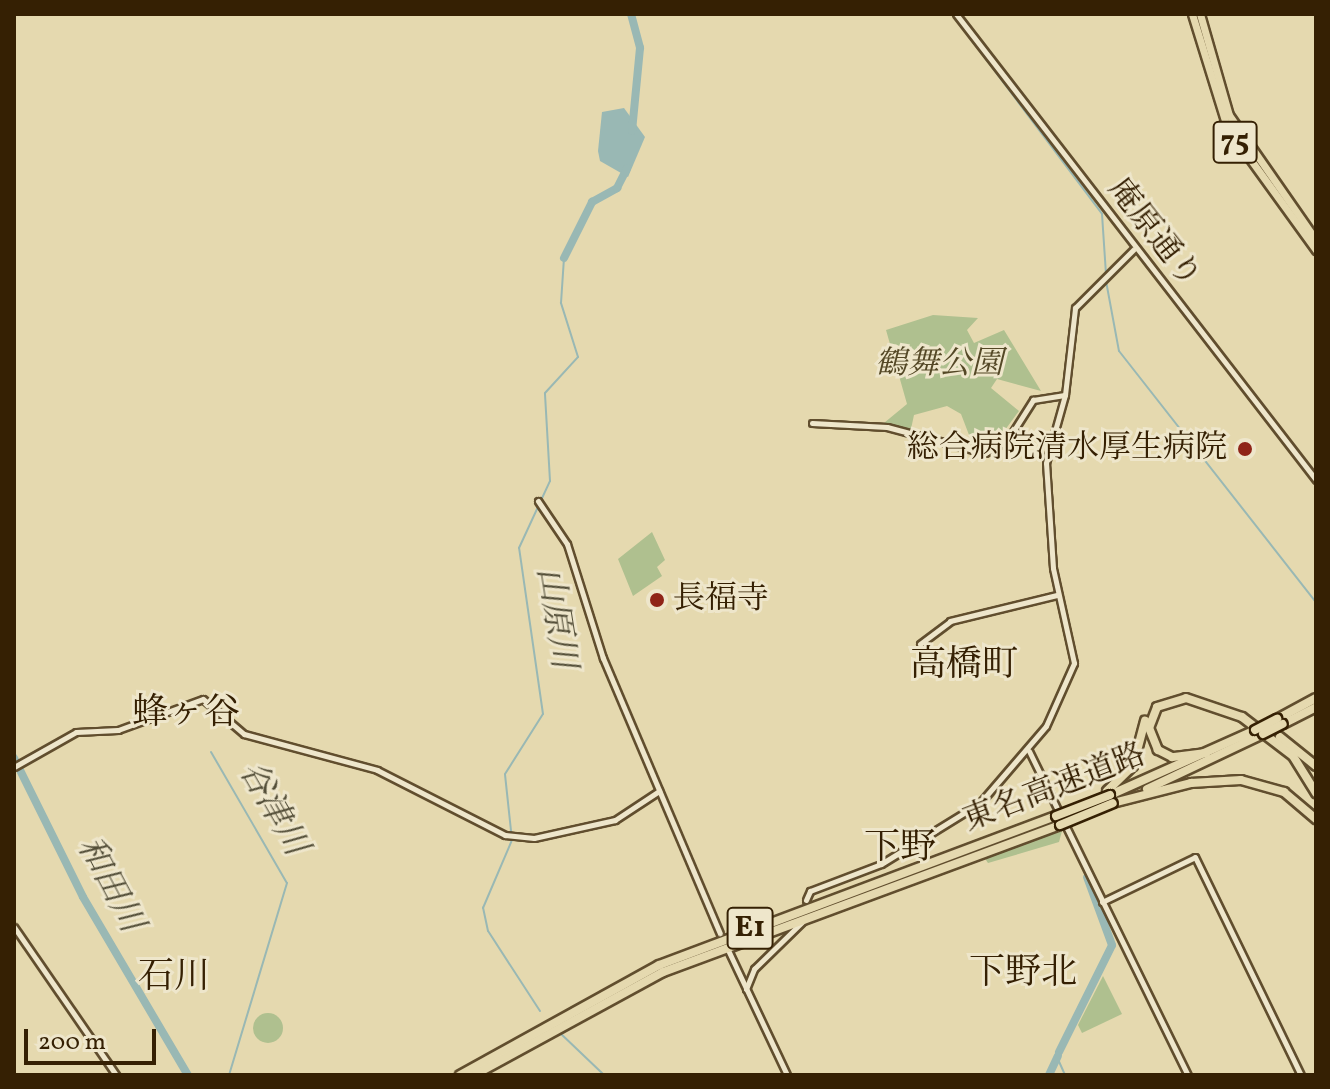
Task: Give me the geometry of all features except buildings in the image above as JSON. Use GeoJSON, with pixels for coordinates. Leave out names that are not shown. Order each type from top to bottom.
{"type":"FeatureCollection","features":[{"type":"Feature","properties":{"kind":"highway"},"geometry":{"type":"LineString","coordinates":[[1110,796],[1133,766],[1154,705],[1177,694],[1238,711],[1316,766]]}},
{"type":"Feature","properties":{"kind":"highway"},"geometry":{"type":"LineString","coordinates":[[1206,753],[1172,757],[1158,750],[1149,728],[1157,707],[1186,698],[1242,717],[1293,756],[1316,793]]}},
{"type":"Feature","properties":{"kind":"highway","name":"東名高速道路"},"geometry":{"type":"LineString","coordinates":[[474,1075],[663,972],[1110,796],[1259,732],[1316,698]]}},
{"type":"Feature","properties":{"kind":"highway","name":"東名高速道路"},"geometry":{"type":"LineString","coordinates":[[1280,721],[1316,707]]}},
{"type":"Feature","properties":{"kind":"highway","name":"東名高速道路"},"geometry":{"type":"LineString","coordinates":[[1110,796],[1259,732]]}},
{"type":"Feature","properties":{"kind":"highway"},"geometry":{"type":"LineString","coordinates":[[1110,796],[1191,783],[1241,780],[1284,792],[1316,819]]}},
{"type":"Feature","properties":{"kind":"highway","name":"東名高速道路"},"geometry":{"type":"LineString","coordinates":[[460,1075],[659,965],[1057,818]]}},
{"type":"Feature","properties":{"kind":"main road","name":"75"},"geometry":{"type":"LineString","coordinates":[[1192,14],[1227,127],[1316,250]]}},
{"type":"Feature","properties":{"kind":"main road","name":"75"},"geometry":{"type":"LineString","coordinates":[[1200,14],[1229,115],[1316,240]]}},
{"type":"Feature","properties":{"kind":"street","name":"庵原通り"},"geometry":{"type":"LineString","coordinates":[[956,14],[1134,249],[1316,480]]}},
{"type":"Feature","properties":{"kind":"street"},"geometry":{"type":"LineString","coordinates":[[806,900],[810,891],[881,864],[980,803],[1029,751],[1074,663],[1057,595],[1044,481],[1065,395],[1077,302],[1134,249]]}},
{"type":"Feature","properties":{"kind":"street"},"geometry":{"type":"LineString","coordinates":[[812,423],[887,427],[985,453],[1007,441],[1033,400],[1065,395]]}},
{"type":"Feature","properties":{"kind":"street"},"geometry":{"type":"LineString","coordinates":[[538,501],[567,544],[603,658],[720,933]]}},
{"type":"Feature","properties":{"kind":"street"},"geometry":{"type":"LineString","coordinates":[[920,644],[950,621],[1057,595]]}},
{"type":"Feature","properties":{"kind":"street"},"geometry":{"type":"LineString","coordinates":[[16,765],[76,732],[118,730],[203,699],[244,734],[377,770],[505,835],[534,838],[615,820],[659,791]]}},
{"type":"Feature","properties":{"kind":"street"},"geometry":{"type":"LineString","coordinates":[[1029,751],[1188,1075]]}},
{"type":"Feature","properties":{"kind":"street"},"geometry":{"type":"LineString","coordinates":[[1102,902],[1195,857],[1301,1075]]}},
{"type":"Feature","properties":{"kind":"street"},"geometry":{"type":"LineString","coordinates":[[745,990],[754,969],[803,921]]}},
{"type":"Feature","properties":{"kind":"street"},"geometry":{"type":"LineString","coordinates":[[14,927],[116,1075]]}},
{"type":"Feature","properties":{"kind":"street"},"geometry":{"type":"LineString","coordinates":[[728,950],[787,1075]]}},
{"type":"Feature","properties":{"kind":"green space","name":"鶴舞公園"},"geometry":{"type":"Polygon","coordinates":[[[933,315],[978,318],[967,330],[974,343],[1004,330],[1041,391],[997,379],[991,388],[1019,411],[994,445],[974,448],[961,414],[947,406],[914,415],[911,429],[884,423],[907,404],[886,330],[933,315]]]}},
{"type":"Feature","properties":{"kind":"green space"},"geometry":{"type":"Polygon","coordinates":[[[652,532],[665,560],[657,567],[662,576],[633,596],[618,559],[652,532]]]}},
{"type":"Feature","properties":{"kind":"green space"},"geometry":{"type":"Polygon","coordinates":[[[1062,831],[1059,842],[988,863],[984,857],[1062,831]]]}},
{"type":"Feature","properties":{"kind":"green space"},"geometry":{"type":"Polygon","coordinates":[[[1103,976],[1122,1014],[1082,1033],[1078,1025],[1103,976]]]}},
{"type":"Feature","properties":{"kind":"green space"},"geometry":{"type":"Polygon","coordinates":[[[268,1013],[279,1017],[283,1028],[279,1039],[268,1043],[257,1039],[253,1028],[257,1017],[268,1013]]]}},
{"type":"Feature","properties":{"kind":"water"},"geometry":{"type":"Polygon","coordinates":[[[624,108],[645,137],[628,177],[600,161],[598,151],[602,112],[624,108]]]}},
{"type":"Feature","properties":{"kind":"waterway","name":"山原川"},"geometry":{"type":"LineString","coordinates":[[631,14],[640,48],[632,131]]}},
{"type":"Feature","properties":{"kind":"waterway"},"geometry":{"type":"LineString","coordinates":[[952,14],[1102,214],[1106,275]]}},
{"type":"Feature","properties":{"kind":"waterway","name":"山原川"},"geometry":{"type":"LineString","coordinates":[[564,258],[592,202],[617,188],[627,168]]}},
{"type":"Feature","properties":{"kind":"waterway","name":"山原川"},"geometry":{"type":"LineString","coordinates":[[540,1011],[488,931],[483,908],[512,840],[505,774],[543,714],[519,548],[550,481],[545,393],[578,357],[561,303],[564,258]]}},
{"type":"Feature","properties":{"kind":"waterway"},"geometry":{"type":"LineString","coordinates":[[1106,281],[1119,351],[1316,602]]}},
{"type":"Feature","properties":{"kind":"waterway","name":"谷津川"},"geometry":{"type":"LineString","coordinates":[[211,752],[287,883],[229,1075]]}},
{"type":"Feature","properties":{"kind":"waterway","name":"和田川"},"geometry":{"type":"LineString","coordinates":[[14,758],[83,897],[188,1075]]}},
{"type":"Feature","properties":{"kind":"waterway"},"geometry":{"type":"LineString","coordinates":[[1059,1052],[1112,945],[1087,877]]}},
{"type":"Feature","properties":{"kind":"waterway","name":"山原川"},"geometry":{"type":"LineString","coordinates":[[559,1032],[604,1075]]}},
{"type":"Feature","properties":{"kind":"waterway"},"geometry":{"type":"LineString","coordinates":[[1049,1075],[1058,1056]]}},
{"type":"Feature","properties":{"kind":"waterway"},"geometry":{"type":"LineString","coordinates":[[1057,1057],[1065,1075]]}},
{"type":"Feature","properties":{"kind":"place","name":"総合病院清水厚生病院"},"geometry":{"type":"Point","coordinates":[1245,449]}},
{"type":"Feature","properties":{"kind":"place","name":"長福寺"},"geometry":{"type":"Point","coordinates":[657,600]}},
{"type":"Feature","properties":{"kind":"district","name":"高橋町"},"geometry":{"type":"Point","coordinates":[964,667]}},
{"type":"Feature","properties":{"kind":"district","name":"蜂ヶ谷"},"geometry":{"type":"Point","coordinates":[186,715]}},
{"type":"Feature","properties":{"kind":"district","name":"下野"},"geometry":{"type":"Point","coordinates":[900,850]}},
{"type":"Feature","properties":{"kind":"district","name":"下野北"},"geometry":{"type":"Point","coordinates":[1023,975]}},
{"type":"Feature","properties":{"kind":"district","name":"石川"},"geometry":{"type":"Point","coordinates":[174,979]}}]}
